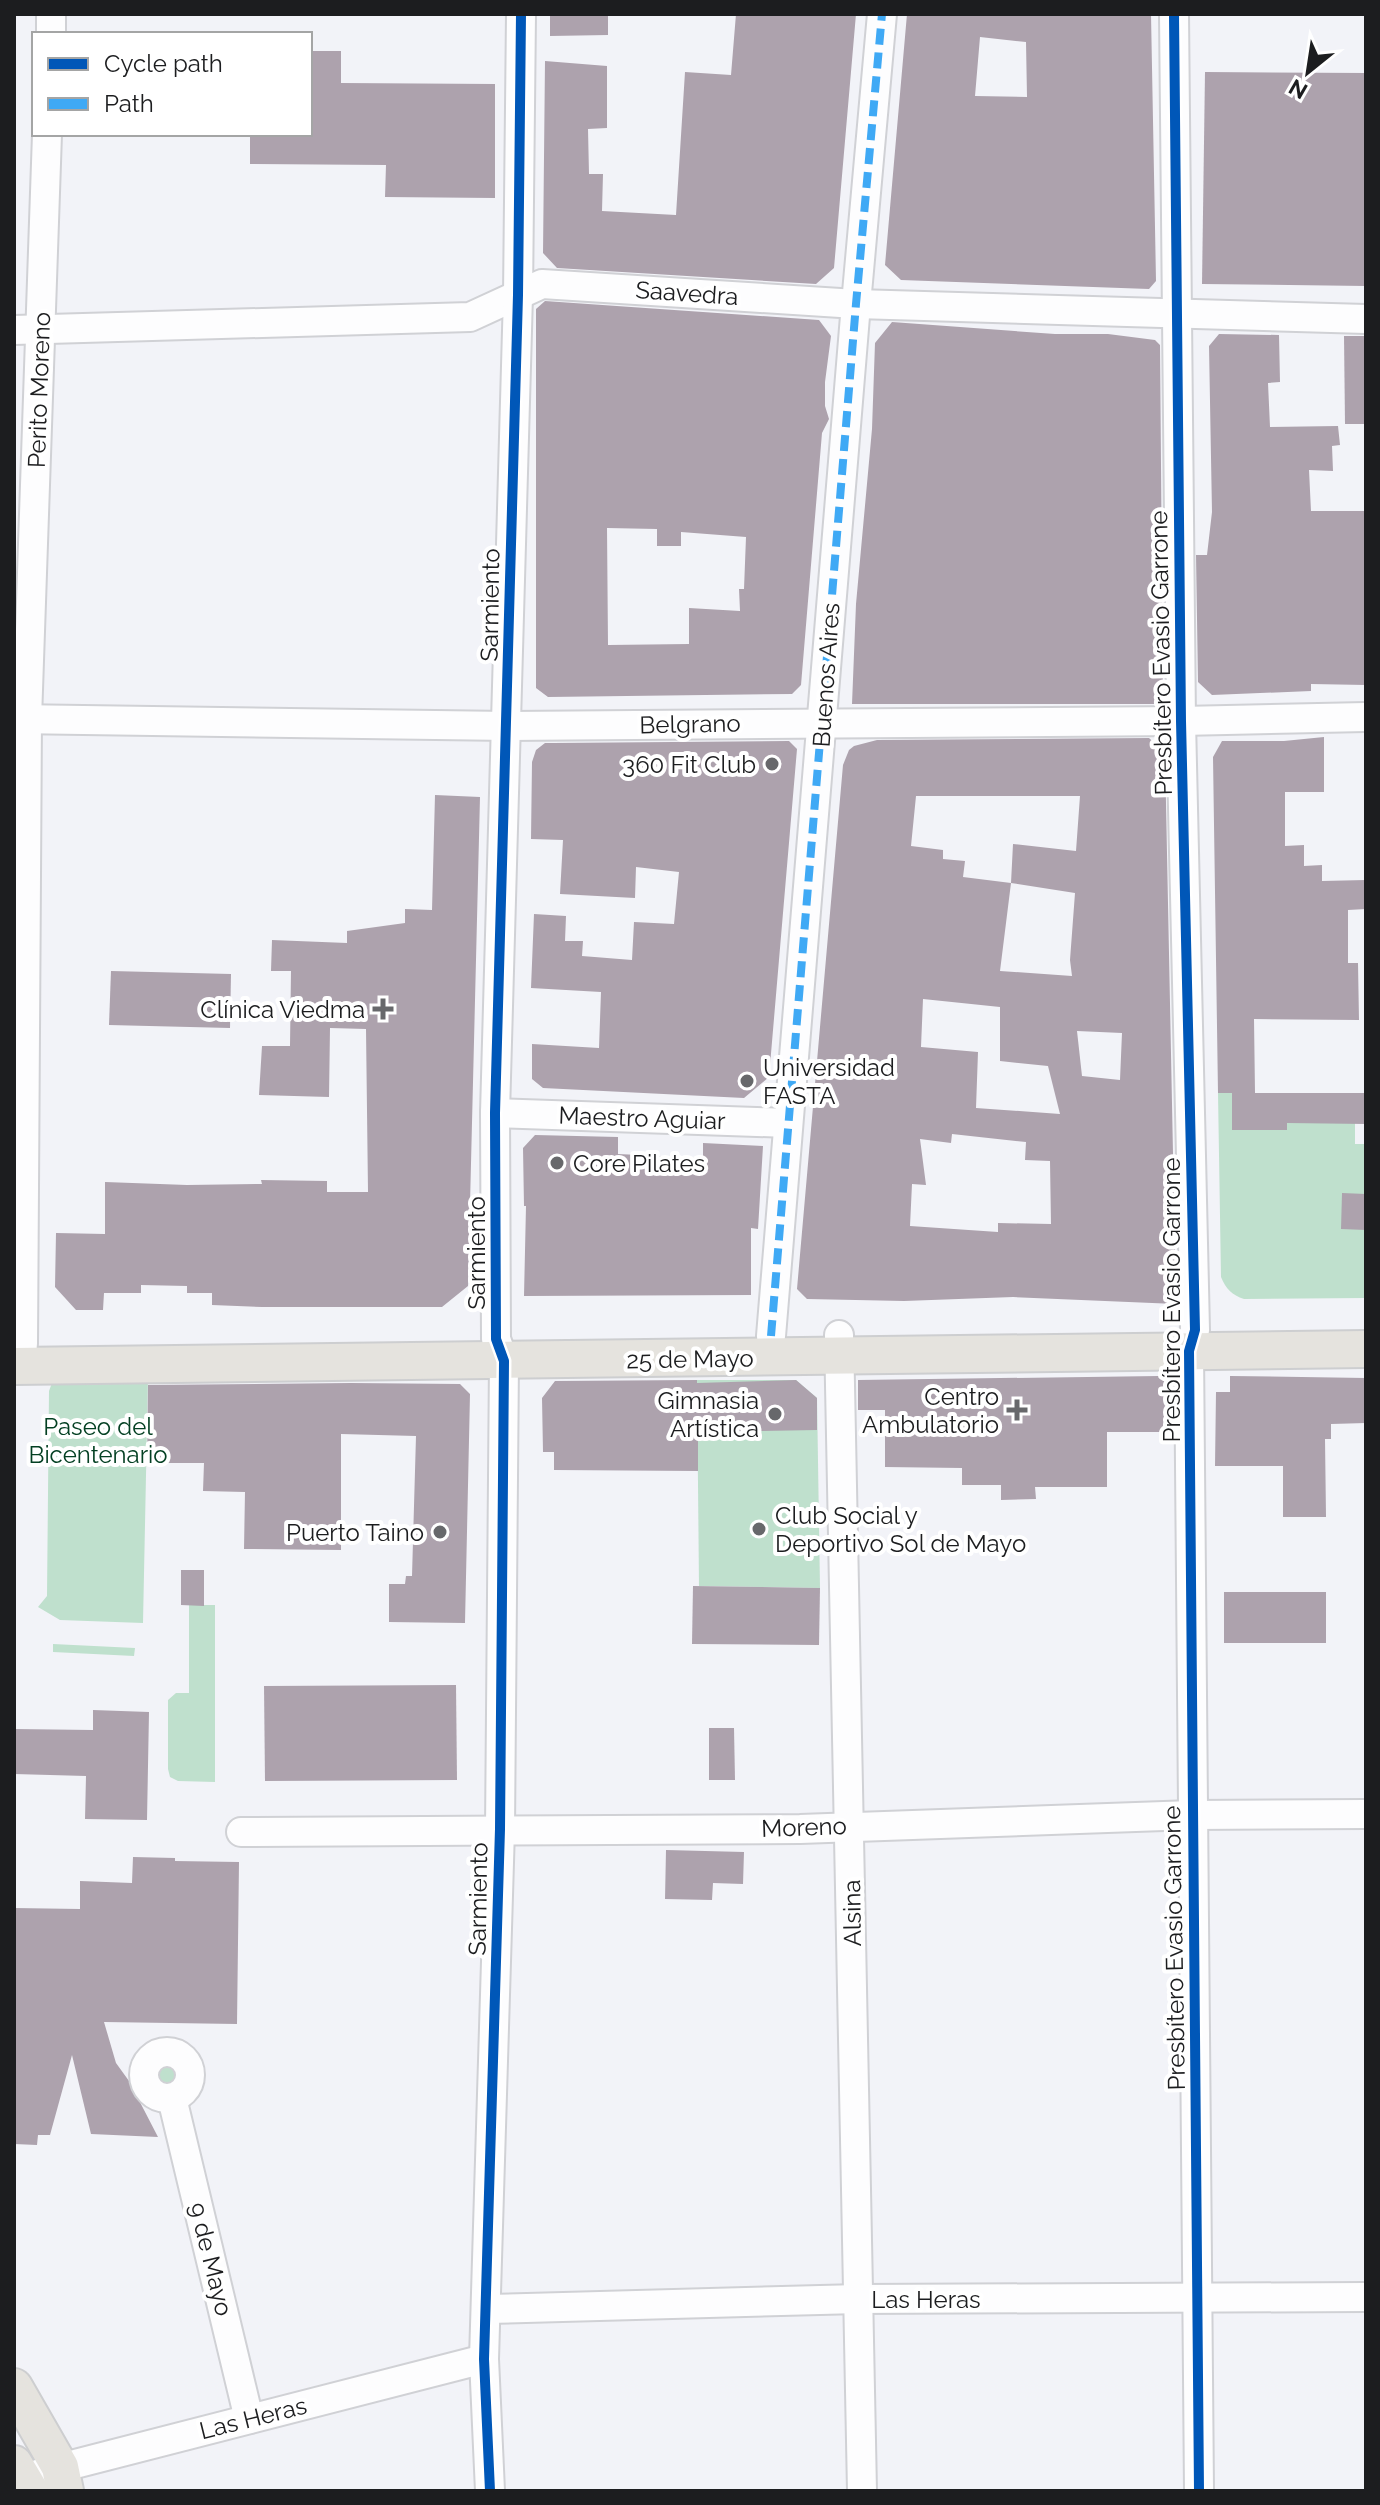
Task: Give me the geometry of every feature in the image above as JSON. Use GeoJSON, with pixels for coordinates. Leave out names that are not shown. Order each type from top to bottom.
{"type":"FeatureCollection","features":[{"type":"Feature","properties":{"kind":"main road","name":"25 de Mayo"},"geometry":{"type":"LineString","coordinates":[[18,1354],[1192,1340],[1366,1326]]}},
{"type":"Feature","properties":{"kind":"main road","name":"25 de Mayo"},"geometry":{"type":"LineString","coordinates":[[500,1350],[771,1336],[839,1346]]}},
{"type":"Feature","properties":{"kind":"main road","name":"25 de Mayo"},"geometry":{"type":"LineString","coordinates":[[1192,1340],[1366,1349]]}},
{"type":"Feature","properties":{"kind":"main road"},"geometry":{"type":"LineString","coordinates":[[14,2387],[63,2479]]}},
{"type":"Feature","properties":{"kind":"street","name":"Sarmiento"},"geometry":{"type":"LineString","coordinates":[[490,2491],[484,2359],[500,1829],[500,1350],[495,1113],[508,726],[521,14]]}},
{"type":"Feature","properties":{"kind":"street","name":"Buenos Aires"},"geometry":{"type":"LineString","coordinates":[[771,1336],[882,14]]}},
{"type":"Feature","properties":{"kind":"street","name":"Presbítero Evasio Garrone"},"geometry":{"type":"LineString","coordinates":[[1174,14],[1181,721],[1192,1340],[1192,1815],[1199,2491]]}},
{"type":"Feature","properties":{"kind":"street","name":"Perito Moreno"},"geometry":{"type":"LineString","coordinates":[[18,1354],[20,719],[28,330],[47,136]]}},
{"type":"Feature","properties":{"kind":"street","name":"Saavedra"},"geometry":{"type":"LineString","coordinates":[[28,330],[470,317],[542,284],[856,304],[1366,319]]}},
{"type":"Feature","properties":{"kind":"street","name":"Belgrano"},"geometry":{"type":"LineString","coordinates":[[20,719],[508,726],[1366,717]]}},
{"type":"Feature","properties":{"kind":"street","name":"Maestro Aguiar"},"geometry":{"type":"LineString","coordinates":[[495,1113],[788,1123]]}},
{"type":"Feature","properties":{"kind":"street","name":"Alsina"},"geometry":{"type":"LineString","coordinates":[[839,1346],[862,2491]]}},
{"type":"Feature","properties":{"kind":"street","name":"Moreno"},"geometry":{"type":"LineString","coordinates":[[241,1832],[800,1829],[1192,1815],[1366,1814]]}},
{"type":"Feature","properties":{"kind":"street","name":"9 de Mayo"},"geometry":{"type":"LineString","coordinates":[[172,2098],[249,2419]]}},
{"type":"Feature","properties":{"kind":"street","name":"Las Heras"},"geometry":{"type":"LineString","coordinates":[[487,2309],[859,2299],[1366,2297]]}},
{"type":"Feature","properties":{"kind":"street","name":"Las Heras"},"geometry":{"type":"LineString","coordinates":[[22,2478],[63,2479],[249,2419],[484,2359]]}},
{"type":"Feature","properties":{"kind":"green space"},"geometry":{"type":"Polygon","coordinates":[[[1218,1093],[1232,1093],[1232,1130],[1287,1130],[1287,1123],[1355,1123],[1355,1144],[1366,1144],[1366,1298],[1244,1299],[1227,1288],[1221,1277],[1218,1093]]]}},
{"type":"Feature","properties":{"kind":"green space","name":"Paseo del Bicentenario"},"geometry":{"type":"Polygon","coordinates":[[[148,1377],[143,1623],[60,1620],[38,1607],[47,1596],[49,1391],[52,1383],[148,1377]]]}},
{"type":"Feature","properties":{"kind":"green space","name":"Club Social y Deportivo Sol de Mayo"},"geometry":{"type":"Polygon","coordinates":[[[697,1380],[796,1380],[817,1398],[820,1588],[699,1586],[697,1380]]]}},
{"type":"Feature","properties":{"kind":"green space"},"geometry":{"type":"Polygon","coordinates":[[[189,1605],[215,1605],[215,1782],[178,1781],[170,1777],[168,1769],[168,1700],[176,1693],[189,1693],[189,1605]]]}},
{"type":"Feature","properties":{"kind":"green space"},"geometry":{"type":"Polygon","coordinates":[[[53,1644],[135,1648],[134,1656],[53,1652],[53,1644]]]}},
{"type":"Feature","properties":{"kind":"green space"},"geometry":{"type":"Polygon","coordinates":[[[167,2059],[178,2064],[183,2075],[178,2086],[167,2091],[156,2086],[151,2075],[156,2064],[167,2059]]]}},
{"type":"Feature","properties":{"kind":"building"},"geometry":{"type":"Polygon","coordinates":[[[550,14],[608,14],[608,35],[550,36],[550,14]]]}},
{"type":"Feature","properties":{"kind":"building"},"geometry":{"type":"Polygon","coordinates":[[[736,14],[856,14],[834,268],[816,284],[557,268],[543,253],[545,61],[607,66],[607,128],[588,129],[589,174],[603,174],[602,211],[676,215],[685,72],[731,75],[736,14]]]}},
{"type":"Feature","properties":{"kind":"building"},"geometry":{"type":"Polygon","coordinates":[[[907,14],[1151,14],[1156,281],[1149,289],[901,280],[885,265],[907,14]],[[980,37],[975,96],[1027,97],[1026,42],[980,37]]]}},
{"type":"Feature","properties":{"kind":"building"},"geometry":{"type":"Polygon","coordinates":[[[312,51],[341,51],[341,83],[495,84],[495,198],[385,197],[386,165],[250,164],[250,136],[312,136],[312,51]]]}},
{"type":"Feature","properties":{"kind":"building"},"geometry":{"type":"Polygon","coordinates":[[[1205,72],[1366,73],[1366,286],[1202,284],[1205,72]]]}},
{"type":"Feature","properties":{"kind":"building"},"geometry":{"type":"Polygon","coordinates":[[[545,301],[819,320],[831,336],[825,382],[825,406],[829,419],[822,433],[801,685],[792,694],[548,697],[536,688],[536,309],[545,301]],[[607,528],[608,645],[689,644],[689,608],[740,611],[739,589],[744,589],[746,537],[681,532],[681,546],[657,546],[657,529],[607,528]]]}},
{"type":"Feature","properties":{"kind":"building"},"geometry":{"type":"Polygon","coordinates":[[[892,322],[1055,334],[1108,334],[1155,340],[1160,345],[1163,704],[852,704],[856,604],[872,429],[875,343],[892,322]]]}},
{"type":"Feature","properties":{"kind":"building"},"geometry":{"type":"Polygon","coordinates":[[[1219,334],[1279,335],[1280,382],[1268,383],[1270,427],[1338,426],[1340,445],[1332,446],[1333,471],[1309,470],[1311,511],[1366,511],[1366,685],[1311,684],[1311,691],[1212,695],[1198,682],[1196,555],[1207,555],[1212,512],[1209,346],[1219,334]]]}},
{"type":"Feature","properties":{"kind":"building"},"geometry":{"type":"Polygon","coordinates":[[[1344,336],[1366,336],[1366,424],[1345,424],[1344,336]]]}},
{"type":"Feature","properties":{"kind":"building"},"geometry":{"type":"Polygon","coordinates":[[[1324,737],[1324,792],[1285,792],[1285,846],[1304,845],[1304,866],[1322,865],[1322,881],[1366,880],[1366,909],[1348,910],[1348,963],[1358,963],[1359,1020],[1254,1019],[1255,1093],[1366,1093],[1366,1124],[1287,1123],[1287,1130],[1232,1130],[1232,1093],[1218,1093],[1213,757],[1222,741],[1284,741],[1324,737]]]}},
{"type":"Feature","properties":{"kind":"building"},"geometry":{"type":"Polygon","coordinates":[[[1149,738],[1165,753],[1176,1304],[1013,1297],[904,1301],[807,1299],[797,1289],[843,765],[854,746],[877,740],[1149,738]],[[916,796],[911,846],[943,850],[943,859],[965,861],[963,877],[1011,883],[1013,844],[1076,851],[1080,796],[916,796]],[[1011,883],[1000,971],[1072,976],[1070,960],[1075,893],[1011,883]],[[923,999],[921,1047],[978,1052],[976,1108],[1060,1114],[1048,1066],[1000,1061],[1000,1007],[923,999]],[[1077,1031],[1082,1076],[1120,1080],[1122,1033],[1077,1031]],[[952,1134],[951,1143],[920,1139],[926,1185],[912,1184],[910,1226],[998,1232],[998,1223],[1051,1224],[1050,1161],[1025,1160],[1026,1142],[952,1134]]]}},
{"type":"Feature","properties":{"kind":"building"},"geometry":{"type":"Polygon","coordinates":[[[789,741],[797,749],[769,1077],[744,1098],[543,1088],[532,1079],[532,1044],[599,1048],[601,992],[531,988],[534,914],[566,916],[565,941],[583,941],[582,956],[632,960],[634,922],[674,924],[679,872],[636,867],[635,898],[560,894],[563,840],[531,839],[532,762],[536,750],[545,743],[789,741]]]}},
{"type":"Feature","properties":{"kind":"building"},"geometry":{"type":"Polygon","coordinates":[[[435,795],[480,797],[468,1286],[442,1307],[262,1307],[212,1305],[212,1293],[187,1293],[187,1286],[141,1285],[141,1293],[104,1293],[103,1310],[76,1310],[55,1287],[56,1233],[105,1234],[105,1182],[187,1185],[262,1184],[261,1180],[327,1181],[327,1192],[368,1192],[366,1029],[330,1028],[329,1097],[259,1095],[262,1046],[290,1046],[291,971],[271,971],[272,940],[347,943],[347,931],[405,923],[405,909],[432,910],[435,795]]]}},
{"type":"Feature","properties":{"kind":"building","name":"Clínica Viedma"},"geometry":{"type":"Polygon","coordinates":[[[111,971],[231,974],[230,1028],[109,1025],[111,971]]]}},
{"type":"Feature","properties":{"kind":"building"},"geometry":{"type":"Polygon","coordinates":[[[535,1135],[618,1137],[618,1154],[703,1158],[703,1143],[763,1146],[758,1229],[751,1228],[751,1295],[524,1296],[526,1206],[523,1148],[535,1135]]]}},
{"type":"Feature","properties":{"kind":"building"},"geometry":{"type":"Polygon","coordinates":[[[1342,1193],[1366,1194],[1366,1230],[1341,1229],[1342,1193]]]}},
{"type":"Feature","properties":{"kind":"building"},"geometry":{"type":"Polygon","coordinates":[[[1159,1376],[1170,1387],[1171,1432],[1107,1432],[1107,1487],[1035,1487],[1036,1499],[1001,1500],[1001,1485],[962,1485],[962,1468],[885,1467],[885,1410],[858,1410],[858,1380],[1159,1376]]]}},
{"type":"Feature","properties":{"kind":"building"},"geometry":{"type":"Polygon","coordinates":[[[1230,1376],[1366,1378],[1366,1423],[1331,1424],[1331,1439],[1325,1439],[1326,1517],[1283,1517],[1283,1466],[1215,1466],[1216,1392],[1230,1392],[1230,1376]]]}},
{"type":"Feature","properties":{"kind":"building"},"geometry":{"type":"Polygon","coordinates":[[[697,1380],[697,1383],[796,1380],[817,1398],[817,1430],[698,1432],[698,1471],[554,1470],[554,1452],[543,1452],[542,1398],[555,1381],[697,1380]]]}},
{"type":"Feature","properties":{"kind":"building"},"geometry":{"type":"Polygon","coordinates":[[[460,1384],[470,1394],[465,1623],[389,1622],[389,1584],[405,1584],[406,1576],[412,1576],[416,1436],[341,1434],[341,1550],[244,1549],[245,1492],[203,1491],[204,1463],[147,1463],[148,1385],[460,1384]]]}},
{"type":"Feature","properties":{"kind":"building"},"geometry":{"type":"Polygon","coordinates":[[[181,1570],[204,1570],[204,1606],[181,1605],[181,1570]]]}},
{"type":"Feature","properties":{"kind":"building"},"geometry":{"type":"Polygon","coordinates":[[[693,1586],[820,1588],[819,1645],[692,1644],[693,1586]]]}},
{"type":"Feature","properties":{"kind":"building"},"geometry":{"type":"Polygon","coordinates":[[[1224,1592],[1326,1592],[1326,1643],[1224,1643],[1224,1592]]]}},
{"type":"Feature","properties":{"kind":"building"},"geometry":{"type":"Polygon","coordinates":[[[456,1685],[457,1780],[265,1781],[264,1686],[456,1685]]]}},
{"type":"Feature","properties":{"kind":"building"},"geometry":{"type":"Polygon","coordinates":[[[93,1710],[149,1712],[147,1820],[85,1819],[86,1776],[14,1774],[14,1729],[93,1730],[93,1710]]]}},
{"type":"Feature","properties":{"kind":"building"},"geometry":{"type":"Polygon","coordinates":[[[709,1728],[734,1728],[735,1780],[709,1780],[709,1728]]]}},
{"type":"Feature","properties":{"kind":"building"},"geometry":{"type":"Polygon","coordinates":[[[666,1850],[744,1852],[743,1884],[713,1883],[712,1900],[665,1899],[666,1850]]]}},
{"type":"Feature","properties":{"kind":"building"},"geometry":{"type":"Polygon","coordinates":[[[133,1857],[239,1862],[237,2024],[104,2022],[116,2063],[129,2081],[158,2137],[91,2134],[72,2055],[50,2135],[38,2135],[37,2145],[14,2144],[14,1908],[80,1909],[80,1881],[132,1883],[133,1857]]]}},
{"type":"Feature","properties":{"kind":"marked path"},"geometry":{"type":"LineString","coordinates":[[771,1336],[882,14]]}},
{"type":"Feature","properties":{"kind":"cycle path"},"geometry":{"type":"LineString","coordinates":[[490,2491],[484,2359],[500,1829],[504,1361],[496,1339],[495,1113],[518,295],[521,14]]}},
{"type":"Feature","properties":{"kind":"cycle path"},"geometry":{"type":"LineString","coordinates":[[1174,14],[1181,721],[1195,1330],[1189,1351],[1199,2491]]}},
{"type":"Feature","properties":{"kind":"place","name":"360 Fit Club"},"geometry":{"type":"Point","coordinates":[772,764]}},
{"type":"Feature","properties":{"kind":"place","name":"Clínica Viedma"},"geometry":{"type":"Point","coordinates":[383,1009]}},
{"type":"Feature","properties":{"kind":"place","name":"Universidad FASTA"},"geometry":{"type":"Point","coordinates":[747,1081]}},
{"type":"Feature","properties":{"kind":"place","name":"Core Pilates"},"geometry":{"type":"Point","coordinates":[557,1163]}},
{"type":"Feature","properties":{"kind":"place","name":"Centro Ambulatorio"},"geometry":{"type":"Point","coordinates":[1017,1410]}},
{"type":"Feature","properties":{"kind":"place","name":"Gimnasia Artística"},"geometry":{"type":"Point","coordinates":[775,1414]}},
{"type":"Feature","properties":{"kind":"place","name":"Club Social y Deportivo Sol de Mayo"},"geometry":{"type":"Point","coordinates":[759,1529]}},
{"type":"Feature","properties":{"kind":"place","name":"Puerto Taino"},"geometry":{"type":"Point","coordinates":[440,1532]}}]}
